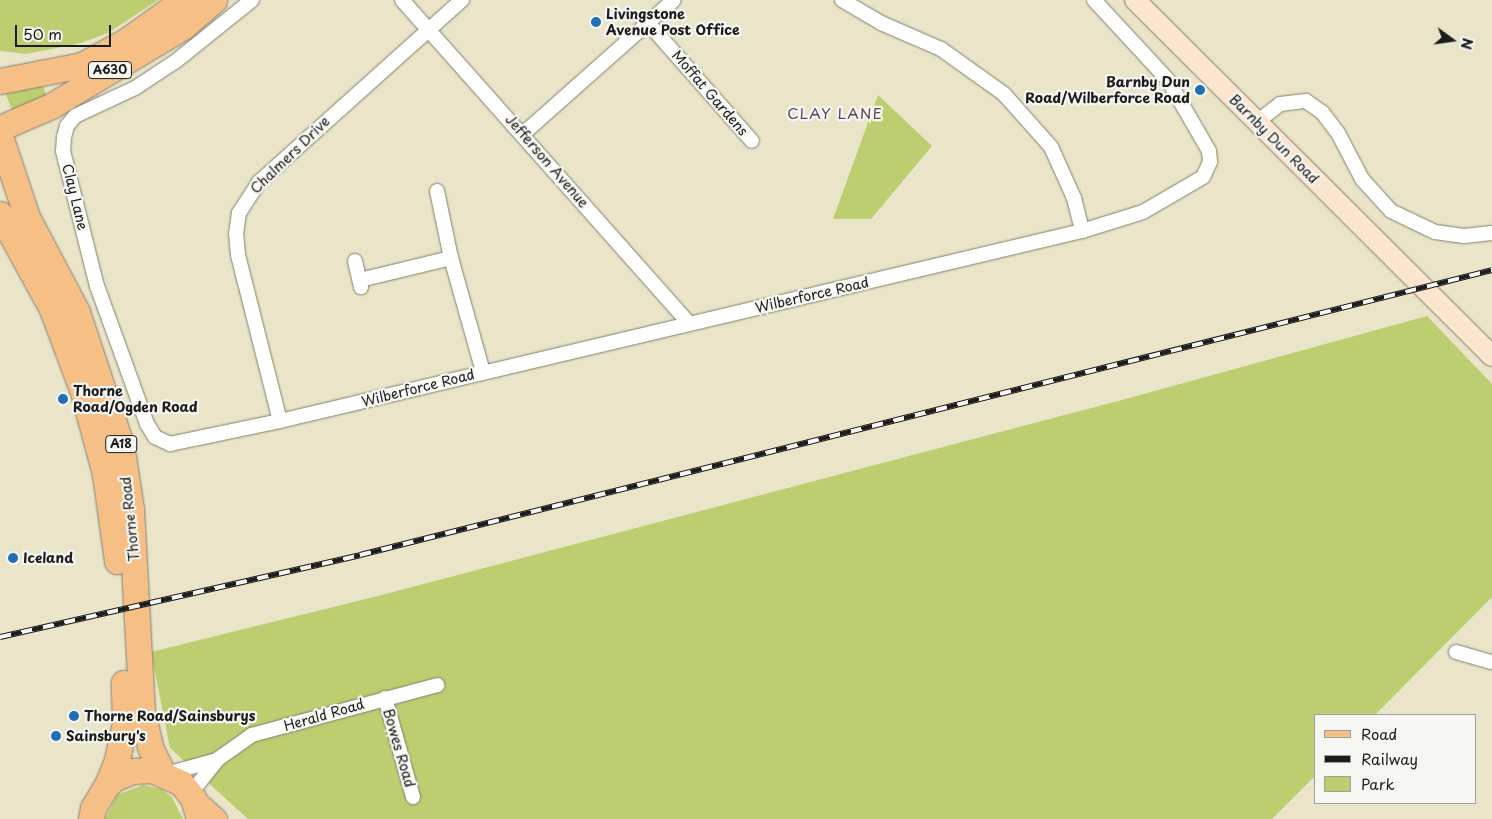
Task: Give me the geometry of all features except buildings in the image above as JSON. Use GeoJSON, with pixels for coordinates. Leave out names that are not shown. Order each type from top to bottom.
{"type":"FeatureCollection","features":[{"type":"Feature","properties":{"kind":"highway","name":"A630"},"geometry":{"type":"LineString","coordinates":[[0,81],[82,65],[126,41],[183,0]]}},
{"type":"Feature","properties":{"kind":"highway","name":"A630"},"geometry":{"type":"LineString","coordinates":[[0,128],[76,91],[184,26],[214,0]]}},
{"type":"Feature","properties":{"kind":"highway","name":"Thorne Road"},"geometry":{"type":"LineString","coordinates":[[0,136],[27,216],[77,312],[121,444],[131,509],[142,711],[150,747],[164,773]]}},
{"type":"Feature","properties":{"kind":"highway","name":"Thorne Road"},"geometry":{"type":"LineString","coordinates":[[0,214],[52,308],[75,369],[99,446],[112,510],[126,710],[117,760],[107,785]]}},
{"type":"Feature","properties":{"kind":"highway","name":"A18"},"geometry":{"type":"LineString","coordinates":[[91,819],[93,808],[107,785],[132,770],[164,773],[194,804]]}},
{"type":"Feature","properties":{"kind":"main road","name":"A18"},"geometry":{"type":"LineString","coordinates":[[194,804],[216,819]]}},
{"type":"Feature","properties":{"kind":"street","name":"Clay Lane"},"geometry":{"type":"LineString","coordinates":[[198,440],[170,444],[155,437],[147,424],[97,286],[63,151],[64,137],[67,126],[75,116],[135,88],[176,61],[252,0]]}},
{"type":"Feature","properties":{"kind":"street","name":"Jefferson Avenue"},"geometry":{"type":"LineString","coordinates":[[402,0],[524,133],[689,324]]}},
{"type":"Feature","properties":{"kind":"street","name":"Chalmers Drive"},"geometry":{"type":"LineString","coordinates":[[280,421],[238,255],[236,234],[239,214],[259,182],[462,0]]}},
{"type":"Feature","properties":{"kind":"street"},"geometry":{"type":"LineString","coordinates":[[524,133],[674,0]]}},
{"type":"Feature","properties":{"kind":"street"},"geometry":{"type":"LineString","coordinates":[[842,0],[882,23],[941,49],[1004,94],[1051,147],[1071,189],[1082,231]]}},
{"type":"Feature","properties":{"kind":"street","name":"Wilberforce Road"},"geometry":{"type":"LineString","coordinates":[[198,440],[1082,231],[1127,219],[1178,194],[1203,177],[1210,162],[1208,152],[1168,80],[1094,0]]}},
{"type":"Feature","properties":{"kind":"street","name":"Barnby Dun Road"},"geometry":{"type":"LineString","coordinates":[[1135,0],[1492,356]]}},
{"type":"Feature","properties":{"kind":"street","name":"Moffat Gardens"},"geometry":{"type":"LineString","coordinates":[[648,23],[752,141]]}},
{"type":"Feature","properties":{"kind":"street"},"geometry":{"type":"LineString","coordinates":[[1257,122],[1280,104],[1306,101],[1322,112],[1338,133],[1362,179],[1391,211],[1435,232],[1464,236],[1492,233]]}},
{"type":"Feature","properties":{"kind":"street"},"geometry":{"type":"LineString","coordinates":[[437,191],[451,258],[483,372]]}},
{"type":"Feature","properties":{"kind":"street"},"geometry":{"type":"LineString","coordinates":[[355,261],[361,284],[451,258]]}},
{"type":"Feature","properties":{"kind":"street"},"geometry":{"type":"LineString","coordinates":[[1456,652],[1492,662]]}},
{"type":"Feature","properties":{"kind":"street","name":"Herald Road"},"geometry":{"type":"LineString","coordinates":[[164,773],[218,760],[252,735],[437,685]]}},
{"type":"Feature","properties":{"kind":"street","name":"Bowes Road"},"geometry":{"type":"LineString","coordinates":[[385,698],[413,798]]}},
{"type":"Feature","properties":{"kind":"street","name":"Herald Road"},"geometry":{"type":"LineString","coordinates":[[194,804],[218,760]]}},
{"type":"Feature","properties":{"kind":"green space"},"geometry":{"type":"Polygon","coordinates":[[[0,0],[158,0],[108,33],[81,43],[26,54],[0,51],[0,0]]]}},
{"type":"Feature","properties":{"kind":"green space"},"geometry":{"type":"Polygon","coordinates":[[[42,83],[48,99],[14,115],[4,90],[42,83]]]}},
{"type":"Feature","properties":{"kind":"green space"},"geometry":{"type":"Polygon","coordinates":[[[878,95],[932,146],[871,219],[833,219],[878,95]]]}},
{"type":"Feature","properties":{"kind":"green space"},"geometry":{"type":"Polygon","coordinates":[[[1427,316],[1492,384],[1492,597],[1376,714],[1314,714],[1314,777],[1272,819],[248,819],[170,748],[151,652],[374,597],[1118,401],[1427,316]]]}},
{"type":"Feature","properties":{"kind":"green space"},"geometry":{"type":"Polygon","coordinates":[[[143,785],[161,789],[172,797],[183,819],[105,819],[117,795],[143,785]]]}},
{"type":"Feature","properties":{"kind":"railway"},"geometry":{"type":"LineString","coordinates":[[0,637],[360,555],[1492,270]]}},
{"type":"Feature","properties":{"kind":"place","name":"Livingstone Avenue Post Office"},"geometry":{"type":"Point","coordinates":[596,22]}},
{"type":"Feature","properties":{"kind":"place","name":"Barnby Dun Road/Wilberforce Road"},"geometry":{"type":"Point","coordinates":[1200,90]}},
{"type":"Feature","properties":{"kind":"place","name":"Thorne Road/Ogden Road"},"geometry":{"type":"Point","coordinates":[63,399]}},
{"type":"Feature","properties":{"kind":"place","name":"Iceland"},"geometry":{"type":"Point","coordinates":[13,558]}},
{"type":"Feature","properties":{"kind":"place","name":"Thorne Road/Sainsburys"},"geometry":{"type":"Point","coordinates":[74,716]}},
{"type":"Feature","properties":{"kind":"place","name":"Sainsbury's"},"geometry":{"type":"Point","coordinates":[56,736]}},
{"type":"Feature","properties":{"kind":"district","name":"CLAY LANE"},"geometry":{"type":"Point","coordinates":[835,113]}}]}
